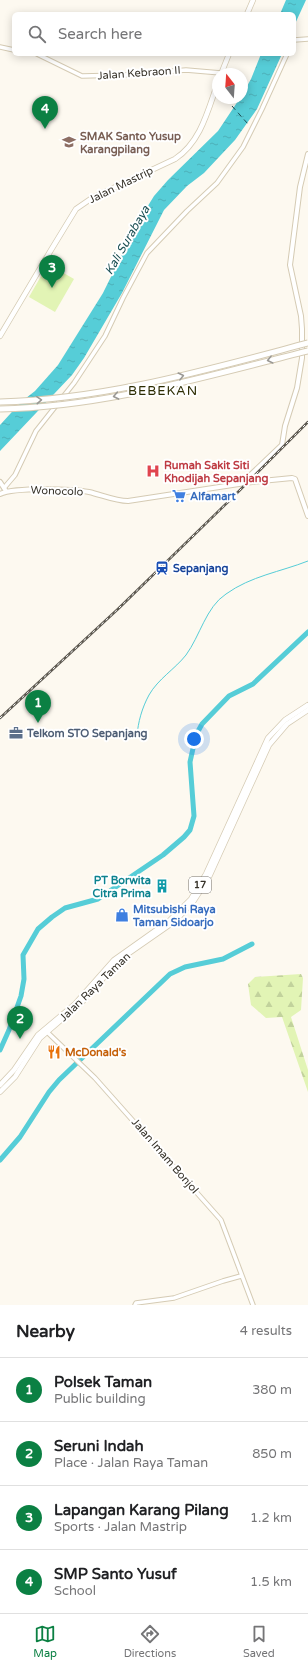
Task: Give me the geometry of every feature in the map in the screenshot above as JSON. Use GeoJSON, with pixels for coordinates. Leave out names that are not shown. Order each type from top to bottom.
{"type":"FeatureCollection","features":[{"type":"Feature","properties":{"kind":"highway"},"geometry":{"type":"LineString","coordinates":[[0,402],[60,398],[109,392],[160,381],[308,343]]}},
{"type":"Feature","properties":{"kind":"highway"},"geometry":{"type":"LineString","coordinates":[[0,409],[60,405],[111,398],[162,388],[308,351]]}},
{"type":"Feature","properties":{"kind":"main road"},"geometry":{"type":"LineString","coordinates":[[248,12],[253,0]]}},
{"type":"Feature","properties":{"kind":"main road"},"geometry":{"type":"LineString","coordinates":[[223,68],[229,56]]}},
{"type":"Feature","properties":{"kind":"main road","name":"Jalan Mastrip"},"geometry":{"type":"LineString","coordinates":[[0,336],[76,209],[92,198],[175,159],[183,153],[190,147],[197,135],[212,99]]}},
{"type":"Feature","properties":{"kind":"main road"},"geometry":{"type":"LineString","coordinates":[[241,483],[282,445],[285,426],[297,388],[302,358],[302,329],[301,316],[290,274],[290,265],[300,187],[308,154]]}},
{"type":"Feature","properties":{"kind":"main road","name":"Wonocolo"},"geometry":{"type":"LineString","coordinates":[[5,489],[88,492],[121,501],[128,501],[241,483],[294,478],[308,516]]}},
{"type":"Feature","properties":{"kind":"main road"},"geometry":{"type":"LineString","coordinates":[[0,482],[5,489],[0,494]]}},
{"type":"Feature","properties":{"kind":"main road","name":"Jalan Raya Taman"},"geometry":{"type":"LineString","coordinates":[[0,1085],[14,1070],[34,1040],[84,995],[119,956],[169,921],[190,899],[206,874],[268,738],[285,720],[308,705]]}},
{"type":"Feature","properties":{"kind":"main road","name":"Jalan Raya Taman"},"geometry":{"type":"LineString","coordinates":[[0,1092],[15,1077],[45,1030],[83,1001],[119,960],[176,920],[193,902],[209,877],[269,745],[287,724],[308,710]]}},
{"type":"Feature","properties":{"kind":"street"},"geometry":{"type":"LineString","coordinates":[[296,40],[308,39]]}},
{"type":"Feature","properties":{"kind":"street"},"geometry":{"type":"LineString","coordinates":[[0,47],[12,50]]}},
{"type":"Feature","properties":{"kind":"street","name":"Jalan Kebraon II"},"geometry":{"type":"LineString","coordinates":[[42,56],[82,76],[125,75],[186,70],[212,72]]}},
{"type":"Feature","properties":{"kind":"street"},"geometry":{"type":"LineString","coordinates":[[5,489],[15,475],[36,431],[44,423],[74,383],[105,336],[147,253],[187,211],[217,183],[243,147],[286,56]]}},
{"type":"Feature","properties":{"kind":"street","name":"Jalan Imam Bonjol"},"geometry":{"type":"LineString","coordinates":[[45,1030],[77,1061],[152,1140],[221,1220],[253,1305]]}},
{"type":"Feature","properties":{"kind":"street"},"geometry":{"type":"LineString","coordinates":[[135,1305],[136,1303],[174,1298],[241,1276]]}},
{"type":"Feature","properties":{"kind":"green space"},"geometry":{"type":"Polygon","coordinates":[[[48,264],[74,279],[55,312],[29,297],[48,264]]]}},
{"type":"Feature","properties":{"kind":"green space"},"geometry":{"type":"Polygon","coordinates":[[[301,974],[303,978],[301,1010],[291,1017],[308,1070],[308,1092],[282,1017],[266,1018],[251,1005],[248,984],[255,977],[301,974]]]}},
{"type":"Feature","properties":{"kind":"water"},"geometry":{"type":"Polygon","coordinates":[[[286,0],[306,0],[296,22],[296,12],[281,12],[286,0]]]}},
{"type":"Feature","properties":{"kind":"water","name":"Kali Surabaya"},"geometry":{"type":"Polygon","coordinates":[[[260,56],[281,56],[257,109],[235,140],[204,173],[187,186],[164,210],[122,293],[84,358],[72,375],[0,451],[0,425],[21,402],[35,391],[58,365],[103,293],[138,222],[154,196],[168,180],[218,131],[236,104],[248,104],[248,84],[260,56]]]}},
{"type":"Feature","properties":{"kind":"waterway"},"geometry":{"type":"LineString","coordinates":[[137,736],[141,715],[149,695],[157,684],[186,655],[213,606],[226,594],[245,583],[308,561]]}},
{"type":"Feature","properties":{"kind":"waterway"},"geometry":{"type":"LineString","coordinates":[[0,1050],[21,996],[24,979],[23,955],[38,929],[65,908],[98,899],[163,855],[184,837],[190,830],[194,816],[190,762],[196,735],[202,724],[229,696],[253,684],[308,632]]}},
{"type":"Feature","properties":{"kind":"waterway"},"geometry":{"type":"LineString","coordinates":[[0,1160],[20,1137],[49,1092],[59,1080],[170,974],[185,967],[223,959],[252,944]]}},
{"type":"Feature","properties":{"kind":"ferry route"},"geometry":{"type":"LineString","coordinates":[[232,106],[248,124]]}},
{"type":"Feature","properties":{"kind":"railway"},"geometry":{"type":"LineString","coordinates":[[0,718],[118,609],[308,422]]}},
{"type":"Feature","properties":{"kind":"place","name":"SMP Santo Yusuf"},"geometry":{"type":"Point","coordinates":[45,129]}},
{"type":"Feature","properties":{"kind":"place","name":"SMAK Santo Yusup Karangpilang"},"geometry":{"type":"Point","coordinates":[69,142]}},
{"type":"Feature","properties":{"kind":"place","name":"Lapangan Karang Pilang"},"geometry":{"type":"Point","coordinates":[52,288]}},
{"type":"Feature","properties":{"kind":"place","name":"Rumah Sakit Siti Khodijah Sepanjang"},"geometry":{"type":"Point","coordinates":[153,471]}},
{"type":"Feature","properties":{"kind":"place","name":"Alfamart"},"geometry":{"type":"Point","coordinates":[179,496]}},
{"type":"Feature","properties":{"kind":"place","name":"Sepanjang"},"geometry":{"type":"Point","coordinates":[162,568]}},
{"type":"Feature","properties":{"kind":"place","name":"Polsek Taman"},"geometry":{"type":"Point","coordinates":[38,723]}},
{"type":"Feature","properties":{"kind":"place","name":"Telkom STO Sepanjang"},"geometry":{"type":"Point","coordinates":[16,733]}},
{"type":"Feature","properties":{"kind":"place","name":"PT Borwita Citra Prima"},"geometry":{"type":"Point","coordinates":[162,886]}},
{"type":"Feature","properties":{"kind":"place","name":"Mitsubishi Raya Taman Sidoarjo"},"geometry":{"type":"Point","coordinates":[122,915]}},
{"type":"Feature","properties":{"kind":"place","name":"Seruni Indah"},"geometry":{"type":"Point","coordinates":[20,1039]}},
{"type":"Feature","properties":{"kind":"place","name":"McDonald's"},"geometry":{"type":"Point","coordinates":[54,1052]}},
{"type":"Feature","properties":{"kind":"district","name":"BEBEKAN"},"geometry":{"type":"Point","coordinates":[163,391]}}]}
